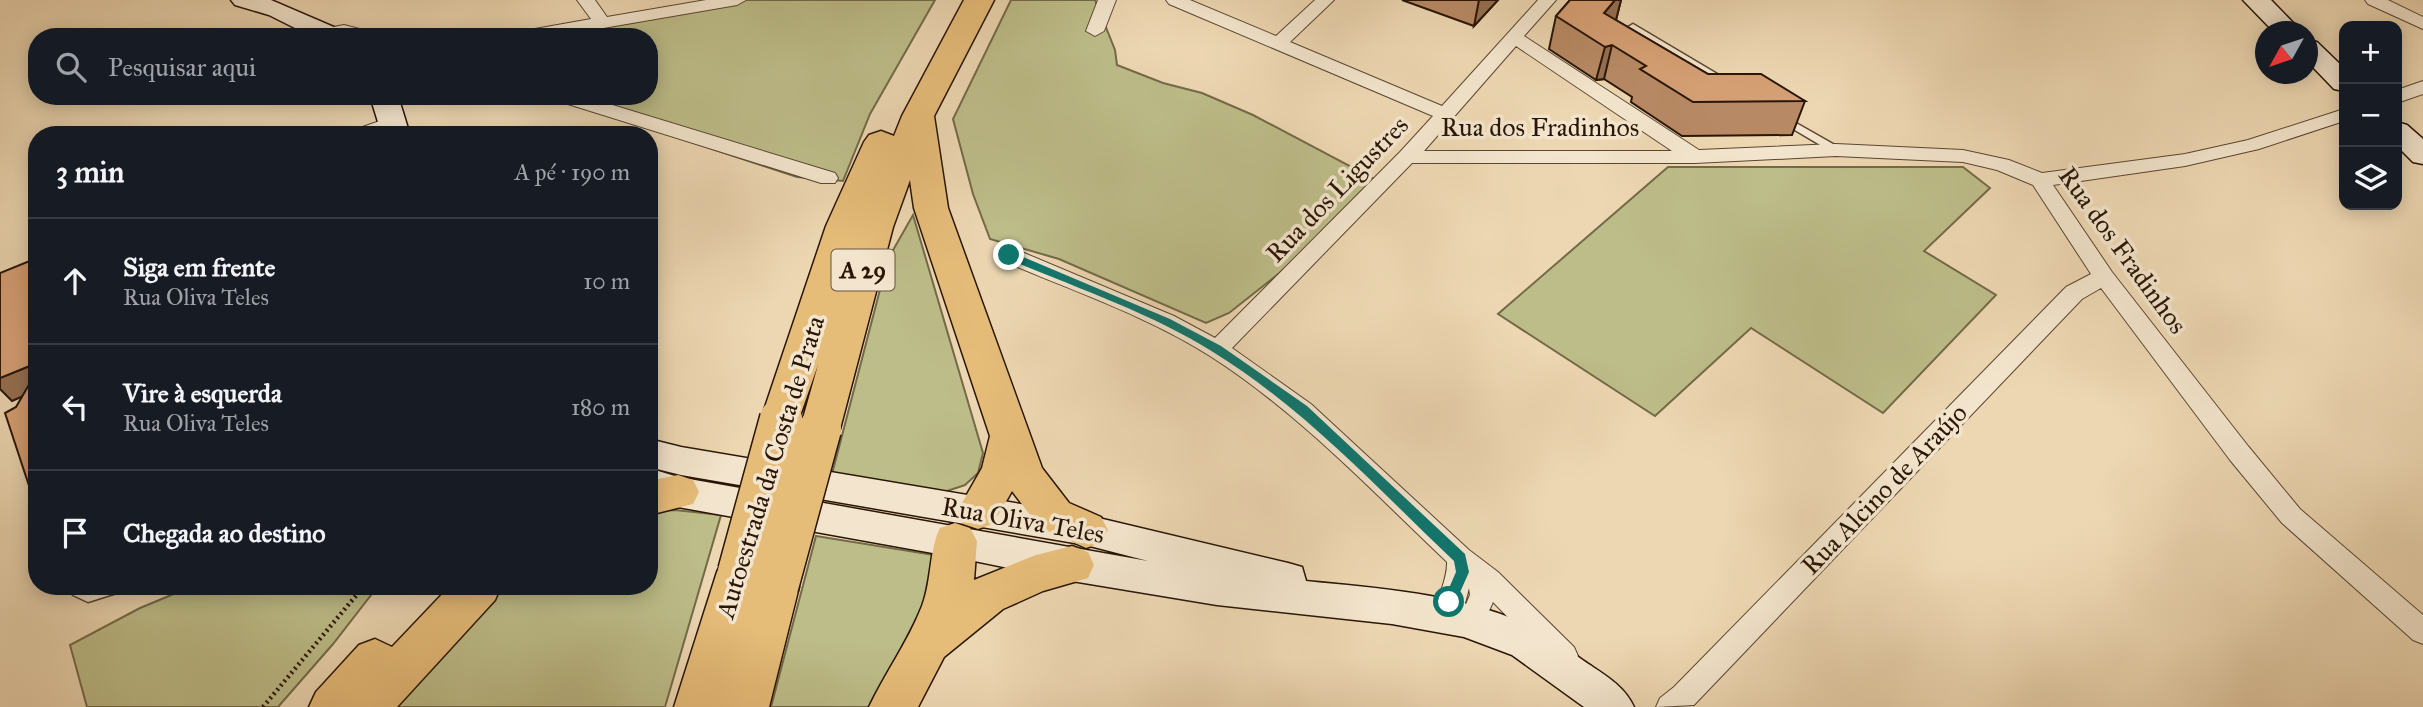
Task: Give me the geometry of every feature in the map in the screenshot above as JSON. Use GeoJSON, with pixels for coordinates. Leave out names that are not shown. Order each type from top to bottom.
{"type":"FeatureCollection","features":[{"type":"Feature","properties":{"kind":"highway","name":"Autoestrada da Costa de Prata"},"geometry":{"type":"LineString","coordinates":[[698,707],[758,579],[801,424],[844,226],[902,93],[952,0]]}},
{"type":"Feature","properties":{"kind":"highway","name":"Autoestrada da Costa de Prata"},"geometry":{"type":"LineString","coordinates":[[801,424],[918,116],[979,0]]}},
{"type":"Feature","properties":{"kind":"highway"},"geometry":{"type":"LineString","coordinates":[[918,116],[931,208],[1024,477],[1079,548],[1036,574],[987,595],[922,649]]}},
{"type":"Feature","properties":{"kind":"highway"},"geometry":{"type":"LineString","coordinates":[[892,707],[943,611],[957,560],[959,526],[1002,471],[1010,437]]}},
{"type":"Feature","properties":{"kind":"highway","name":"Autoestrada da Costa de Prata"},"geometry":{"type":"LineString","coordinates":[[745,707],[758,579]]}},
{"type":"Feature","properties":{"kind":"highway"},"geometry":{"type":"LineString","coordinates":[[333,707],[435,595]]}},
{"type":"Feature","properties":{"kind":"highway"},"geometry":{"type":"LineString","coordinates":[[366,707],[472,595]]}},
{"type":"Feature","properties":{"kind":"main road"},"geometry":{"type":"LineString","coordinates":[[244,0],[278,10],[316,28]]}},
{"type":"Feature","properties":{"kind":"main road"},"geometry":{"type":"LineString","coordinates":[[2256,0],[2278,21]]}},
{"type":"Feature","properties":{"kind":"main road"},"geometry":{"type":"LineString","coordinates":[[2318,58],[2339,78]]}},
{"type":"Feature","properties":{"kind":"main road"},"geometry":{"type":"LineString","coordinates":[[2402,136],[2423,155]]}},
{"type":"Feature","properties":{"kind":"main road"},"geometry":{"type":"LineString","coordinates":[[658,455],[898,514]]}},
{"type":"Feature","properties":{"kind":"main road"},"geometry":{"type":"LineString","coordinates":[[659,491],[898,514]]}},
{"type":"Feature","properties":{"kind":"main road","name":"Rua Oliva Teles"},"geometry":{"type":"LineString","coordinates":[[898,514],[1079,548],[1217,588],[1392,607],[1460,620],[1526,643],[1604,699]]}},
{"type":"Feature","properties":{"kind":"street"},"geometry":{"type":"LineString","coordinates":[[586,0],[602,23]]}},
{"type":"Feature","properties":{"kind":"street"},"geometry":{"type":"LineString","coordinates":[[572,28],[602,23],[663,6],[737,0]]}},
{"type":"Feature","properties":{"kind":"street"},"geometry":{"type":"LineString","coordinates":[[1095,31],[1107,0]]}},
{"type":"Feature","properties":{"kind":"street"},"geometry":{"type":"LineString","coordinates":[[1175,0],[1444,114]]}},
{"type":"Feature","properties":{"kind":"street"},"geometry":{"type":"LineString","coordinates":[[1277,44],[1325,0]]}},
{"type":"Feature","properties":{"kind":"street","name":"Rua dos Ligustres"},"geometry":{"type":"LineString","coordinates":[[1217,349],[1407,157],[1547,0]]}},
{"type":"Feature","properties":{"kind":"street"},"geometry":{"type":"LineString","coordinates":[[2374,0],[2423,24]]}},
{"type":"Feature","properties":{"kind":"street"},"geometry":{"type":"LineString","coordinates":[[1515,38],[1695,157]]}},
{"type":"Feature","properties":{"kind":"street"},"geometry":{"type":"LineString","coordinates":[[2402,95],[2423,87]]}},
{"type":"Feature","properties":{"kind":"street"},"geometry":{"type":"LineString","coordinates":[[591,105],[828,178]]}},
{"type":"Feature","properties":{"kind":"street"},"geometry":{"type":"LineString","coordinates":[[2040,180],[2185,160],[2252,145],[2339,117]]}},
{"type":"Feature","properties":{"kind":"street","name":"Rua dos Fradinhos"},"geometry":{"type":"LineString","coordinates":[[1407,157],[1695,157],[1836,150],[1963,156],[2002,165],[2040,180],[2104,277],[2239,453],[2291,516],[2423,632]]}},
{"type":"Feature","properties":{"kind":"street","name":"Rua Oliva Teles"},"geometry":{"type":"LineString","coordinates":[[1009,255],[1166,321],[1217,349],[1303,410],[1544,632],[1604,699]]}},
{"type":"Feature","properties":{"kind":"street","name":"Rua Alcino de Araújo"},"geometry":{"type":"LineString","coordinates":[[1670,707],[1684,696],[2074,293],[2104,277]]}},
{"type":"Feature","properties":{"kind":"street"},"geometry":{"type":"LineString","coordinates":[[1460,620],[1483,595],[1470,565]]}},
{"type":"Feature","properties":{"kind":"lane"},"geometry":{"type":"LineString","coordinates":[[1633,27],[1740,92]]}},
{"type":"Feature","properties":{"kind":"lane"},"geometry":{"type":"LineString","coordinates":[[1776,114],[1836,150]]}},
{"type":"Feature","properties":{"kind":"path"},"geometry":{"type":"LineString","coordinates":[[263,707],[356,595]]}},
{"type":"Feature","properties":{"kind":"green space"},"geometry":{"type":"Polygon","coordinates":[[[734,0],[935,0],[870,114],[843,181],[797,177],[658,131],[658,126],[643,126],[579,105],[658,105],[658,28],[573,28],[734,0]]]}},
{"type":"Feature","properties":{"kind":"green space"},"geometry":{"type":"Polygon","coordinates":[[[1011,0],[1095,0],[1115,50],[1117,65],[1163,83],[1202,93],[1253,115],[1378,181],[1301,256],[1229,313],[1206,323],[1059,259],[990,239],[973,194],[953,119],[1011,0]]]}},
{"type":"Feature","properties":{"kind":"green space"},"geometry":{"type":"Polygon","coordinates":[[[1668,167],[1963,167],[1990,188],[1924,251],[1996,295],[1883,413],[1751,328],[1655,416],[1498,314],[1668,167]]]}},
{"type":"Feature","properties":{"kind":"green space"},"geometry":{"type":"Polygon","coordinates":[[[913,215],[983,453],[978,473],[965,485],[944,492],[832,474],[888,259],[913,215]]]}},
{"type":"Feature","properties":{"kind":"green space"},"geometry":{"type":"Polygon","coordinates":[[[658,511],[721,515],[665,707],[382,707],[488,595],[658,595],[658,511]]]}},
{"type":"Feature","properties":{"kind":"green space"},"geometry":{"type":"Polygon","coordinates":[[[816,536],[940,556],[940,584],[880,707],[771,707],[816,536]]]}},
{"type":"Feature","properties":{"kind":"green space"},"geometry":{"type":"Polygon","coordinates":[[[171,595],[371,595],[278,707],[87,707],[70,645],[140,608],[171,595]]]}},
{"type":"Feature","properties":{"kind":"building"},"geometry":{"type":"Polygon","coordinates":[[[1570,0],[1615,0],[1604,13],[1708,74],[1761,74],[1805,101],[1693,102],[1640,69],[1646,66],[1612,45],[1605,47],[1556,16],[1570,0]]]}},
{"type":"Feature","properties":{"kind":"building"},"geometry":{"type":"Polygon","coordinates":[[[28,262],[28,367],[0,378],[0,273],[28,262]]]}},
{"type":"Feature","properties":{"kind":"building"},"geometry":{"type":"Polygon","coordinates":[[[28,386],[28,483],[5,413],[16,407],[28,386]]]}},
{"type":"Feature","properties":{"kind":"route"},"geometry":{"type":"LineString","coordinates":[[1009,255],[1166,321],[1217,349],[1303,410],[1460,558],[1463,572],[1449,602]]}}]}
